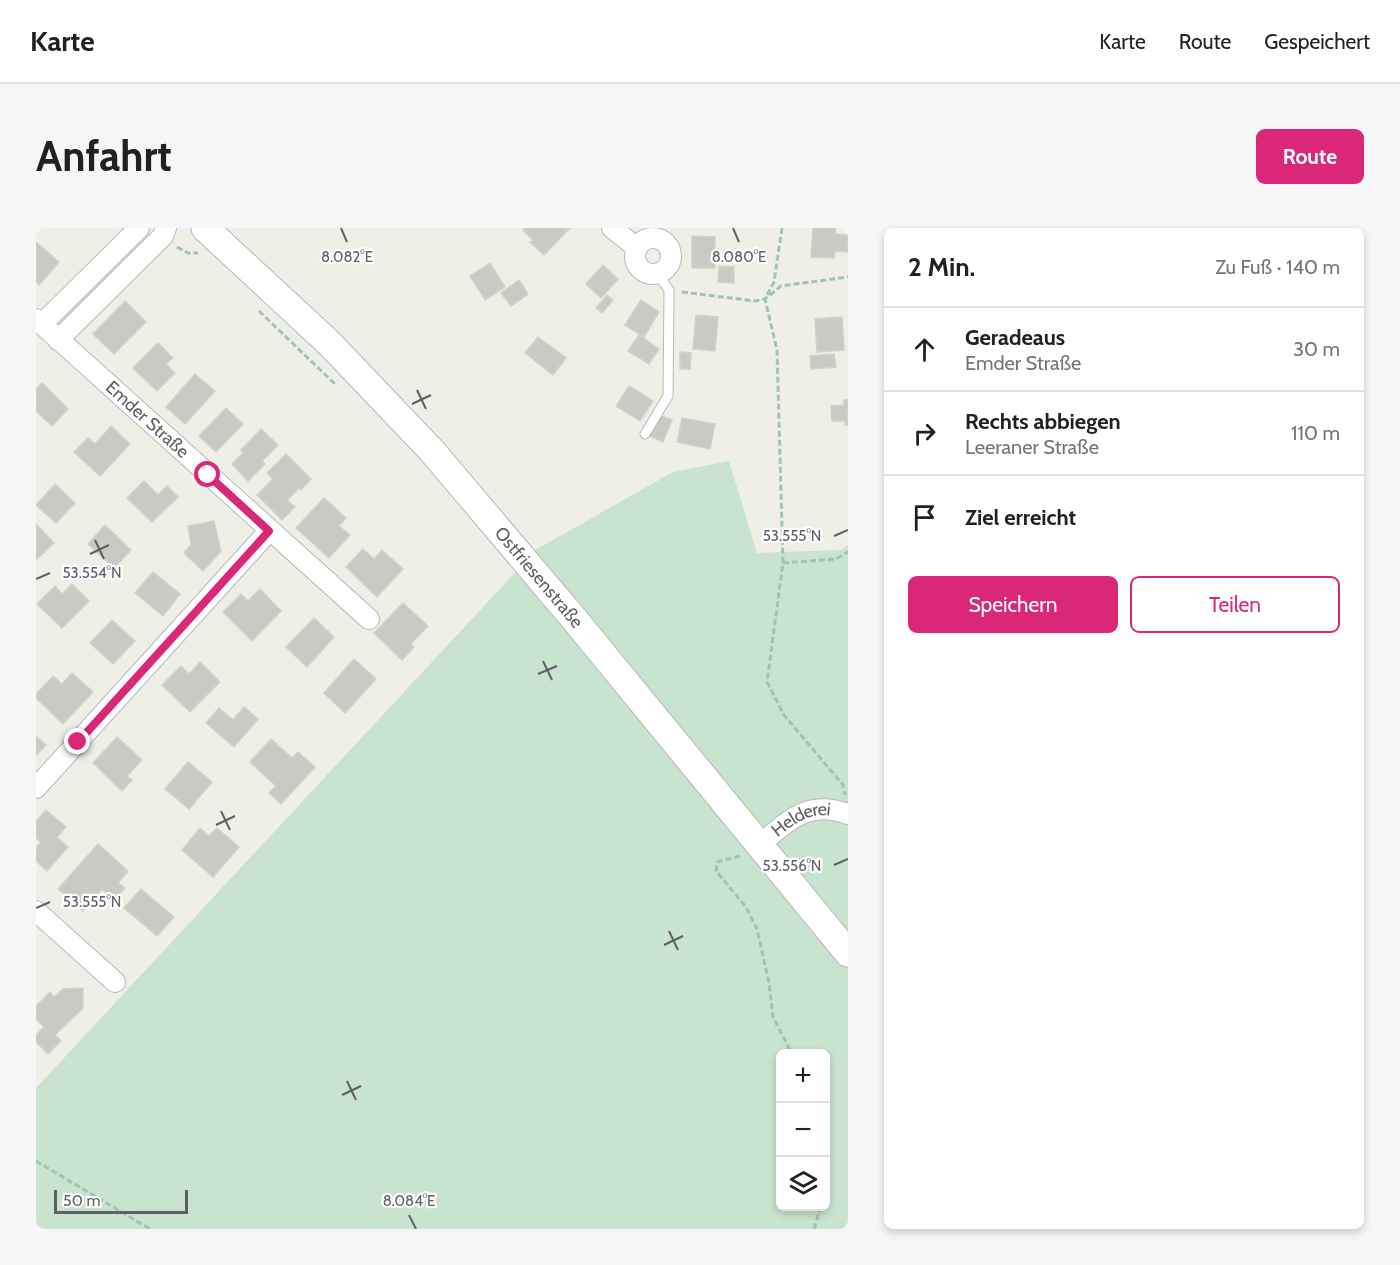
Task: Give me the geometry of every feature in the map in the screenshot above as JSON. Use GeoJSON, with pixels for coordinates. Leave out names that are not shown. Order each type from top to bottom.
{"type":"FeatureCollection","features":[{"type":"Feature","properties":{"kind":"main road","name":"Ostfriesenstraße"},"geometry":{"type":"LineString","coordinates":[[205,228],[331,345],[432,451],[575,620],[848,953]]}},
{"type":"Feature","properties":{"kind":"street","name":"Emder Straße"},"geometry":{"type":"LineString","coordinates":[[139,228],[39,322],[369,619]]}},
{"type":"Feature","properties":{"kind":"street"},"geometry":{"type":"LineString","coordinates":[[612,228],[637,248]]}},
{"type":"Feature","properties":{"kind":"street"},"geometry":{"type":"LineString","coordinates":[[58,340],[164,232]]}},
{"type":"Feature","properties":{"kind":"street"},"geometry":{"type":"LineString","coordinates":[[656,238],[669,247],[670,263],[663,271],[664,282],[646,273],[638,265],[635,254],[637,248],[645,240],[656,238]]}},
{"type":"Feature","properties":{"kind":"street"},"geometry":{"type":"LineString","coordinates":[[36,788],[269,531]]}},
{"type":"Feature","properties":{"kind":"street","name":"Helderei"},"geometry":{"type":"LineString","coordinates":[[759,845],[797,816],[814,808],[848,813]]}},
{"type":"Feature","properties":{"kind":"street"},"geometry":{"type":"LineString","coordinates":[[36,911],[115,982]]}},
{"type":"Feature","properties":{"kind":"lane"},"geometry":{"type":"LineString","coordinates":[[645,434],[668,396],[664,282]]}},
{"type":"Feature","properties":{"kind":"path"},"geometry":{"type":"LineString","coordinates":[[782,228],[774,282],[765,298],[777,350],[783,563],[767,682],[784,715],[843,785],[848,813]]}},
{"type":"Feature","properties":{"kind":"path"},"geometry":{"type":"LineString","coordinates":[[164,232],[180,249],[203,255]]}},
{"type":"Feature","properties":{"kind":"path"},"geometry":{"type":"LineString","coordinates":[[664,282],[755,301],[765,298],[781,286],[848,277]]}},
{"type":"Feature","properties":{"kind":"path"},"geometry":{"type":"LineString","coordinates":[[254,306],[339,388]]}},
{"type":"Feature","properties":{"kind":"path"},"geometry":{"type":"LineString","coordinates":[[783,563],[836,559],[848,552]]}},
{"type":"Feature","properties":{"kind":"path"},"geometry":{"type":"LineString","coordinates":[[759,845],[746,855],[717,862],[716,871],[746,907],[757,929],[769,983],[773,1017],[790,1049]]}},
{"type":"Feature","properties":{"kind":"path"},"geometry":{"type":"LineString","coordinates":[[36,1161],[150,1229]]}},
{"type":"Feature","properties":{"kind":"path"},"geometry":{"type":"LineString","coordinates":[[814,1229],[819,1211]]}},
{"type":"Feature","properties":{"kind":"green space"},"geometry":{"type":"Polygon","coordinates":[[[729,461],[757,553],[841,550],[848,545],[848,1229],[36,1229],[36,1088],[537,549],[673,472],[729,461]]]}},
{"type":"Feature","properties":{"kind":"building"},"geometry":{"type":"Polygon","coordinates":[[[524,228],[570,228],[544,255],[530,242],[533,240],[523,230],[524,228]]]}},
{"type":"Feature","properties":{"kind":"building"},"geometry":{"type":"Polygon","coordinates":[[[813,228],[836,228],[835,234],[848,235],[848,252],[835,251],[834,258],[811,257],[813,228]]]}},
{"type":"Feature","properties":{"kind":"building"},"geometry":{"type":"Polygon","coordinates":[[[692,236],[715,237],[715,268],[692,268],[692,236]]]}},
{"type":"Feature","properties":{"kind":"building"},"geometry":{"type":"Polygon","coordinates":[[[36,242],[59,262],[39,285],[36,282],[36,242]]]}},
{"type":"Feature","properties":{"kind":"building"},"geometry":{"type":"Polygon","coordinates":[[[490,263],[505,287],[485,300],[470,276],[490,263]]]}},
{"type":"Feature","properties":{"kind":"building"},"geometry":{"type":"Polygon","coordinates":[[[603,265],[618,279],[601,298],[586,284],[603,265]]]}},
{"type":"Feature","properties":{"kind":"building"},"geometry":{"type":"Polygon","coordinates":[[[719,266],[734,267],[734,283],[718,282],[719,266]]]}},
{"type":"Feature","properties":{"kind":"building"},"geometry":{"type":"Polygon","coordinates":[[[519,280],[528,294],[511,306],[501,293],[519,280]]]}},
{"type":"Feature","properties":{"kind":"building"},"geometry":{"type":"Polygon","coordinates":[[[607,295],[613,300],[602,313],[596,308],[607,295]]]}},
{"type":"Feature","properties":{"kind":"building"},"geometry":{"type":"Polygon","coordinates":[[[641,300],[659,312],[644,337],[625,325],[641,300]]]}},
{"type":"Feature","properties":{"kind":"building"},"geometry":{"type":"Polygon","coordinates":[[[125,301],[146,322],[114,354],[93,334],[125,301]]]}},
{"type":"Feature","properties":{"kind":"building"},"geometry":{"type":"Polygon","coordinates":[[[696,315],[718,317],[715,351],[693,349],[696,315]]]}},
{"type":"Feature","properties":{"kind":"building"},"geometry":{"type":"Polygon","coordinates":[[[842,317],[844,350],[817,352],[815,319],[842,317]]]}},
{"type":"Feature","properties":{"kind":"building"},"geometry":{"type":"Polygon","coordinates":[[[639,335],[659,349],[649,364],[628,351],[639,335]]]}},
{"type":"Feature","properties":{"kind":"building"},"geometry":{"type":"Polygon","coordinates":[[[538,337],[566,358],[553,375],[525,353],[538,337]]]}},
{"type":"Feature","properties":{"kind":"building"},"geometry":{"type":"Polygon","coordinates":[[[158,343],[173,358],[166,364],[175,373],[157,391],[133,368],[158,343]]]}},
{"type":"Feature","properties":{"kind":"building"},"geometry":{"type":"Polygon","coordinates":[[[680,352],[691,353],[690,369],[680,369],[680,352]]]}},
{"type":"Feature","properties":{"kind":"building"},"geometry":{"type":"Polygon","coordinates":[[[834,354],[836,367],[811,369],[810,356],[834,354]]]}},
{"type":"Feature","properties":{"kind":"building"},"geometry":{"type":"Polygon","coordinates":[[[195,374],[215,391],[185,424],[166,407],[195,374]]]}},
{"type":"Feature","properties":{"kind":"building"},"geometry":{"type":"Polygon","coordinates":[[[42,383],[68,409],[52,426],[36,411],[36,389],[42,383]]]}},
{"type":"Feature","properties":{"kind":"building"},"geometry":{"type":"Polygon","coordinates":[[[629,386],[653,401],[640,421],[616,406],[629,386]]]}},
{"type":"Feature","properties":{"kind":"building"},"geometry":{"type":"Polygon","coordinates":[[[844,400],[848,400],[848,425],[845,425],[845,421],[832,421],[831,406],[844,405],[844,400]]]}},
{"type":"Feature","properties":{"kind":"building"},"geometry":{"type":"Polygon","coordinates":[[[226,408],[243,424],[216,452],[199,436],[226,408]]]}},
{"type":"Feature","properties":{"kind":"building"},"geometry":{"type":"Polygon","coordinates":[[[659,415],[672,420],[663,442],[650,436],[659,415]]]}},
{"type":"Feature","properties":{"kind":"building"},"geometry":{"type":"Polygon","coordinates":[[[682,418],[715,424],[710,449],[677,442],[682,418]]]}},
{"type":"Feature","properties":{"kind":"building"},"geometry":{"type":"Polygon","coordinates":[[[111,426],[130,444],[100,476],[74,452],[88,438],[95,444],[111,426]]]}},
{"type":"Feature","properties":{"kind":"building"},"geometry":{"type":"Polygon","coordinates":[[[261,429],[278,445],[262,461],[265,464],[248,481],[232,464],[243,453],[241,450],[261,429]]]}},
{"type":"Feature","properties":{"kind":"building"},"geometry":{"type":"Polygon","coordinates":[[[286,454],[311,479],[287,500],[295,507],[282,520],[257,495],[273,479],[267,473],[286,454]]]}},
{"type":"Feature","properties":{"kind":"building"},"geometry":{"type":"Polygon","coordinates":[[[144,481],[158,495],[167,486],[178,497],[152,522],[127,498],[144,481]]]}},
{"type":"Feature","properties":{"kind":"building"},"geometry":{"type":"Polygon","coordinates":[[[55,484],[75,503],[56,523],[36,505],[55,484]]]}},
{"type":"Feature","properties":{"kind":"building"},"geometry":{"type":"Polygon","coordinates":[[[324,498],[346,518],[339,526],[350,535],[329,558],[296,528],[324,498]]]}},
{"type":"Feature","properties":{"kind":"building"},"geometry":{"type":"Polygon","coordinates":[[[214,521],[221,551],[203,571],[184,553],[191,545],[188,526],[214,521]]]}},
{"type":"Feature","properties":{"kind":"building"},"geometry":{"type":"Polygon","coordinates":[[[36,524],[54,543],[36,560],[36,524]]]}},
{"type":"Feature","properties":{"kind":"building"},"geometry":{"type":"Polygon","coordinates":[[[105,525],[131,550],[114,568],[88,544],[105,525]]]}},
{"type":"Feature","properties":{"kind":"building"},"geometry":{"type":"Polygon","coordinates":[[[363,549],[374,559],[382,550],[403,569],[377,597],[346,567],[363,549]]]}},
{"type":"Feature","properties":{"kind":"building"},"geometry":{"type":"Polygon","coordinates":[[[153,572],[180,594],[163,616],[135,593],[153,572]]]}},
{"type":"Feature","properties":{"kind":"building"},"geometry":{"type":"Polygon","coordinates":[[[72,584],[89,601],[62,628],[37,604],[55,586],[62,594],[72,584]]]}},
{"type":"Feature","properties":{"kind":"building"},"geometry":{"type":"Polygon","coordinates":[[[260,589],[281,611],[252,641],[223,612],[241,594],[248,601],[260,589]]]}},
{"type":"Feature","properties":{"kind":"building"},"geometry":{"type":"Polygon","coordinates":[[[403,603],[428,626],[411,644],[414,647],[402,660],[374,633],[403,603]]]}},
{"type":"Feature","properties":{"kind":"building"},"geometry":{"type":"Polygon","coordinates":[[[314,618],[334,637],[307,667],[286,647],[314,618]]]}},
{"type":"Feature","properties":{"kind":"building"},"geometry":{"type":"Polygon","coordinates":[[[112,620],[135,641],[113,664],[90,643],[112,620]]]}},
{"type":"Feature","properties":{"kind":"building"},"geometry":{"type":"Polygon","coordinates":[[[354,659],[376,679],[345,713],[324,693],[354,659]]]}},
{"type":"Feature","properties":{"kind":"building"},"geometry":{"type":"Polygon","coordinates":[[[200,662],[220,682],[190,712],[162,685],[181,666],[189,674],[200,662]]]}},
{"type":"Feature","properties":{"kind":"building"},"geometry":{"type":"Polygon","coordinates":[[[72,673],[93,692],[63,724],[36,698],[36,694],[53,676],[62,684],[72,673]]]}},
{"type":"Feature","properties":{"kind":"building"},"geometry":{"type":"Polygon","coordinates":[[[244,707],[258,719],[234,747],[206,723],[219,708],[233,720],[244,707]]]}},
{"type":"Feature","properties":{"kind":"building"},"geometry":{"type":"Polygon","coordinates":[[[36,736],[46,745],[36,755],[36,736]]]}},
{"type":"Feature","properties":{"kind":"building"},"geometry":{"type":"Polygon","coordinates":[[[117,737],[142,760],[127,776],[132,780],[122,791],[93,763],[117,737]]]}},
{"type":"Feature","properties":{"kind":"building"},"geometry":{"type":"Polygon","coordinates":[[[271,739],[292,758],[298,752],[315,767],[281,804],[269,793],[276,786],[250,762],[271,739]]]}},
{"type":"Feature","properties":{"kind":"building"},"geometry":{"type":"Polygon","coordinates":[[[188,762],[212,782],[189,809],[165,789],[188,762]]]}},
{"type":"Feature","properties":{"kind":"building"},"geometry":{"type":"Polygon","coordinates":[[[46,810],[66,827],[57,837],[68,847],[47,871],[36,861],[36,848],[41,842],[36,838],[36,821],[46,810]]]}},
{"type":"Feature","properties":{"kind":"building"},"geometry":{"type":"Polygon","coordinates":[[[200,828],[209,836],[217,828],[239,847],[213,877],[182,850],[200,828]]]}},
{"type":"Feature","properties":{"kind":"building"},"geometry":{"type":"Polygon","coordinates":[[[98,844],[128,871],[118,883],[125,888],[114,900],[102,889],[83,911],[58,889],[98,844]]]}},
{"type":"Feature","properties":{"kind":"building"},"geometry":{"type":"Polygon","coordinates":[[[141,889],[174,917],[157,936],[124,908],[141,889]]]}},
{"type":"Feature","properties":{"kind":"building"},"geometry":{"type":"Polygon","coordinates":[[[83,988],[83,1008],[55,1035],[61,1041],[48,1054],[36,1042],[36,1035],[44,1027],[36,1019],[36,1006],[50,992],[54,997],[63,989],[83,988]]]}},
{"type":"Feature","properties":{"kind":"route"},"geometry":{"type":"LineString","coordinates":[[78,742],[269,531],[208,475]]}}]}
